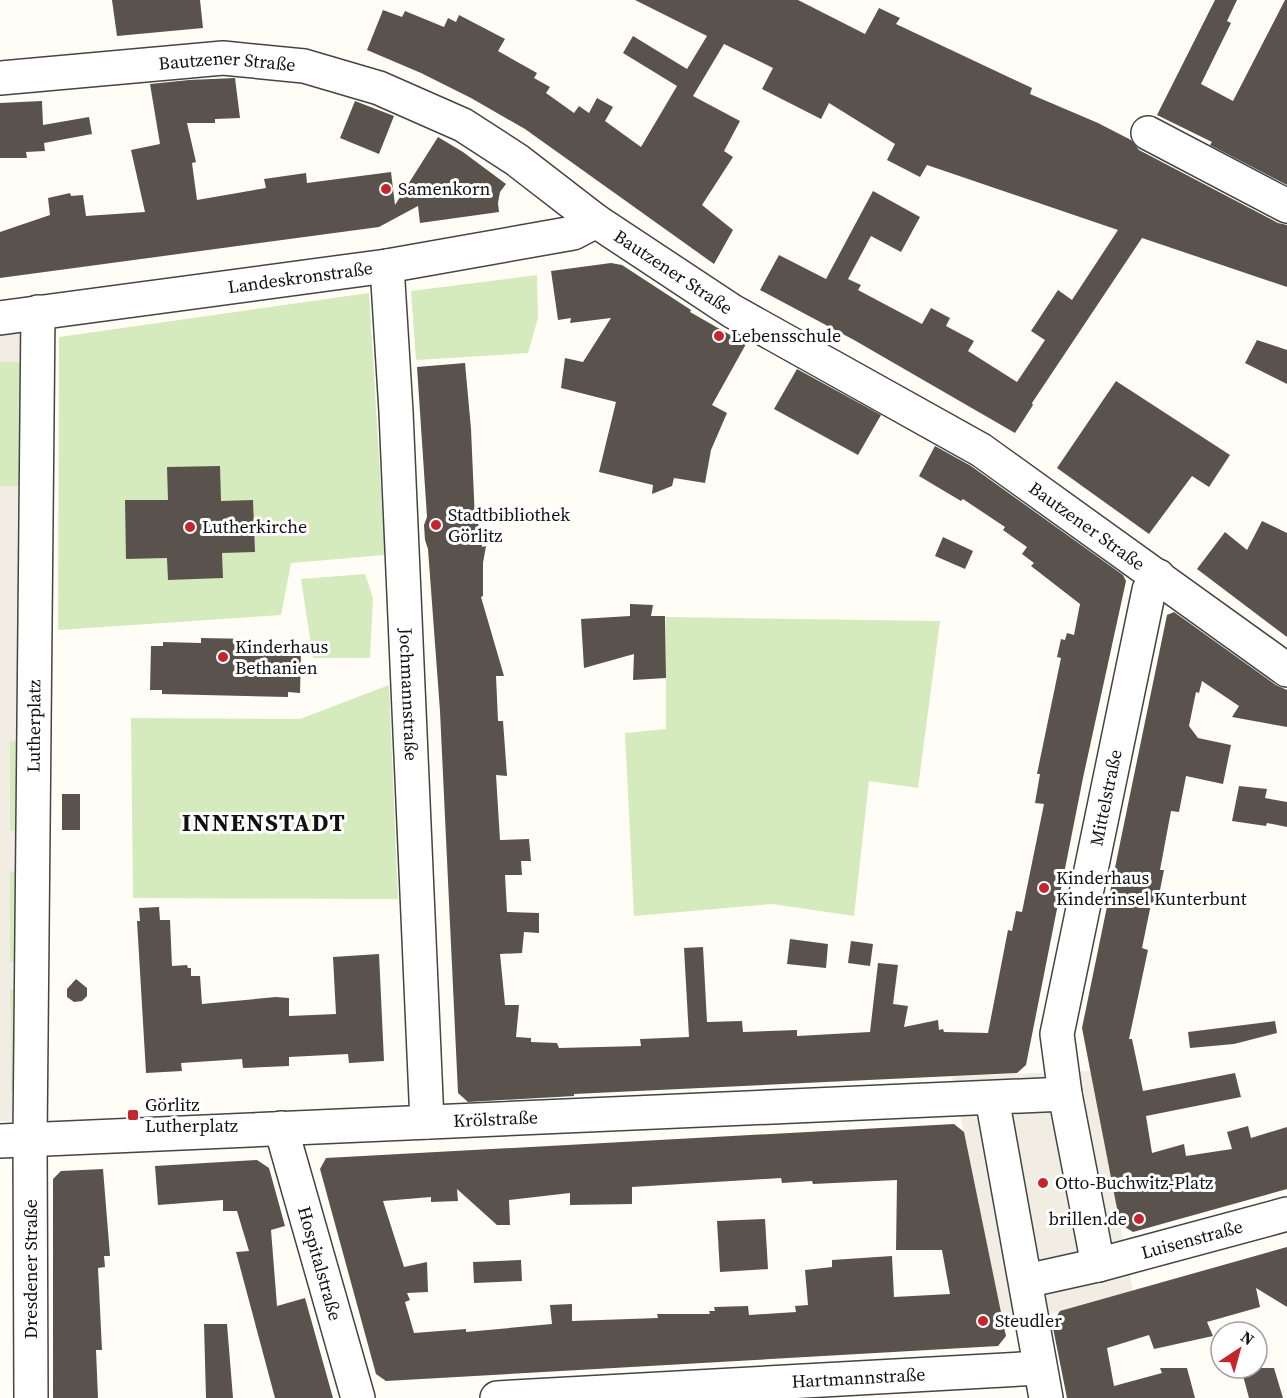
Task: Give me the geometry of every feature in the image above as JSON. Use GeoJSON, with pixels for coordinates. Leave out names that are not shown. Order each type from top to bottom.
{"type":"FeatureCollection","features":[{"type":"Feature","properties":{"kind":"street","name":"Bautzener Straße"},"geometry":{"type":"LineString","coordinates":[[0,78],[223,58],[304,66],[380,88],[463,125],[517,160],[596,221],[732,311],[981,450],[1287,670]]}},
{"type":"Feature","properties":{"kind":"street"},"geometry":{"type":"LineString","coordinates":[[1148,133],[1287,206]]}},
{"type":"Feature","properties":{"kind":"street","name":"Landeskronstraße"},"geometry":{"type":"LineString","coordinates":[[0,318],[387,267],[573,233],[596,221]]}},
{"type":"Feature","properties":{"kind":"street","name":"Jochmannstraße"},"geometry":{"type":"LineString","coordinates":[[387,267],[397,424],[428,1122]]}},
{"type":"Feature","properties":{"kind":"street","name":"Lutherplatz"},"geometry":{"type":"LineString","coordinates":[[15,1140],[38,312]]}},
{"type":"Feature","properties":{"kind":"street","name":"Mittelstraße"},"geometry":{"type":"LineString","coordinates":[[1065,1094],[1057,1034],[1149,590],[1158,576]]}},
{"type":"Feature","properties":{"kind":"street"},"geometry":{"type":"LineString","coordinates":[[1026,1281],[1098,1265],[1065,1094],[992,1098],[1043,1383]]}},
{"type":"Feature","properties":{"kind":"street","name":"Krölstraße"},"geometry":{"type":"LineString","coordinates":[[15,1140],[992,1098]]}},
{"type":"Feature","properties":{"kind":"street","name":"Hospitalstraße"},"geometry":{"type":"LineString","coordinates":[[281,1128],[358,1398]]}},
{"type":"Feature","properties":{"kind":"street","name":"Dresdener Straße"},"geometry":{"type":"LineString","coordinates":[[15,1140],[31,1398]]}},
{"type":"Feature","properties":{"kind":"street","name":"Luisenstraße"},"geometry":{"type":"LineString","coordinates":[[1098,1265],[1287,1214]]}},
{"type":"Feature","properties":{"kind":"street","name":"Hartmannstraße"},"geometry":{"type":"LineString","coordinates":[[497,1398],[1043,1383]]}},
{"type":"Feature","properties":{"kind":"green space"},"geometry":{"type":"Polygon","coordinates":[[[537,275],[538,318],[528,353],[416,360],[411,291],[537,275]]]}},
{"type":"Feature","properties":{"kind":"green space"},"geometry":{"type":"Polygon","coordinates":[[[369,293],[385,555],[291,563],[281,615],[58,630],[59,337],[369,293]]]}},
{"type":"Feature","properties":{"kind":"green space"},"geometry":{"type":"Polygon","coordinates":[[[22,361],[22,486],[0,486],[0,362],[22,361]]]}},
{"type":"Feature","properties":{"kind":"green space"},"geometry":{"type":"Polygon","coordinates":[[[365,574],[373,598],[370,658],[313,658],[301,579],[365,574]]]}},
{"type":"Feature","properties":{"kind":"green space"},"geometry":{"type":"Polygon","coordinates":[[[666,617],[940,621],[918,788],[869,781],[854,916],[772,904],[634,916],[625,733],[666,729],[666,617]]]}},
{"type":"Feature","properties":{"kind":"green space"},"geometry":{"type":"Polygon","coordinates":[[[389,685],[398,899],[133,898],[131,718],[300,719],[389,685]]]}},
{"type":"Feature","properties":{"kind":"green space"},"geometry":{"type":"Polygon","coordinates":[[[10,740],[20,740],[20,831],[9,831],[10,740]]]}},
{"type":"Feature","properties":{"kind":"green space"},"geometry":{"type":"Polygon","coordinates":[[[10,871],[20,871],[20,962],[9,962],[10,871]]]}},
{"type":"Feature","properties":{"kind":"green space"},"geometry":{"type":"Polygon","coordinates":[[[10,989],[19,989],[20,1091],[11,1091],[10,989]]]}},
{"type":"Feature","properties":{"kind":"shaded area"},"geometry":{"type":"Polygon","coordinates":[[[0,327],[21,328],[24,334],[20,1114],[19,1118],[14,1121],[0,1121],[0,486],[22,486],[22,362],[0,362],[0,327]],[[20,740],[10,741],[10,831],[20,830],[20,740]],[[20,871],[10,872],[10,962],[20,961],[20,871]],[[10,989],[11,1091],[19,1091],[19,989],[10,989]]]}},
{"type":"Feature","properties":{"kind":"shaded area","name":"Otto-Buchwitz-Platz"},"geometry":{"type":"Polygon","coordinates":[[[1091,1071],[1133,1291],[1004,1327],[952,1076],[1091,1071]]]}},
{"type":"Feature","properties":{"kind":"building"},"geometry":{"type":"Polygon","coordinates":[[[112,0],[200,0],[203,28],[117,36],[112,0]]]}},
{"type":"Feature","properties":{"kind":"building"},"geometry":{"type":"Polygon","coordinates":[[[635,0],[798,0],[865,34],[879,8],[900,18],[896,24],[1032,88],[1030,94],[1098,123],[1131,140],[1139,150],[1278,223],[1287,225],[1287,287],[1142,238],[1032,403],[1033,405],[1015,433],[854,340],[760,290],[779,255],[826,279],[873,191],[920,217],[901,252],[871,236],[848,279],[861,285],[858,290],[922,324],[931,308],[950,318],[946,326],[974,341],[968,351],[1017,382],[1045,340],[1031,331],[1058,290],[1072,300],[1118,230],[927,165],[920,177],[887,160],[895,144],[829,103],[821,119],[762,89],[773,68],[724,44],[693,96],[740,121],[724,151],[733,157],[702,205],[733,230],[714,264],[525,129],[421,73],[367,50],[383,10],[402,17],[405,11],[444,27],[448,18],[456,22],[459,15],[505,39],[498,51],[537,73],[534,78],[550,87],[546,93],[574,113],[579,106],[589,113],[597,98],[613,107],[605,121],[641,147],[677,86],[623,53],[633,36],[687,69],[707,36],[635,0]]]}},
{"type":"Feature","properties":{"kind":"building"},"geometry":{"type":"Polygon","coordinates":[[[1215,0],[1237,0],[1227,21],[1231,23],[1201,84],[1233,101],[1287,0],[1287,185],[1210,145],[1212,142],[1157,115],[1215,0]]]}},
{"type":"Feature","properties":{"kind":"building"},"geometry":{"type":"Polygon","coordinates":[[[235,78],[240,118],[215,119],[215,123],[187,123],[196,162],[192,163],[197,200],[266,188],[264,179],[306,173],[307,183],[391,172],[395,205],[438,137],[463,152],[506,184],[500,192],[499,212],[420,223],[418,206],[379,227],[0,278],[0,232],[50,215],[48,198],[70,193],[71,196],[83,195],[86,216],[145,212],[131,150],[160,144],[150,84],[235,78]]]}},
{"type":"Feature","properties":{"kind":"building"},"geometry":{"type":"Polygon","coordinates":[[[42,101],[43,125],[89,117],[92,134],[44,143],[45,151],[26,152],[27,158],[0,158],[0,103],[42,101]]]}},
{"type":"Feature","properties":{"kind":"building"},"geometry":{"type":"Polygon","coordinates":[[[355,101],[394,116],[379,154],[340,138],[355,101]]]}},
{"type":"Feature","properties":{"kind":"building"},"geometry":{"type":"Polygon","coordinates":[[[611,263],[622,265],[691,310],[690,312],[746,344],[712,405],[727,413],[711,450],[705,483],[674,478],[672,486],[652,494],[653,485],[599,472],[616,402],[561,388],[565,358],[583,362],[611,318],[570,323],[571,318],[558,320],[551,271],[611,263]]]}},
{"type":"Feature","properties":{"kind":"building"},"geometry":{"type":"Polygon","coordinates":[[[1257,340],[1287,350],[1287,384],[1245,363],[1257,340]]]}},
{"type":"Feature","properties":{"kind":"building"},"geometry":{"type":"Polygon","coordinates":[[[465,363],[475,520],[478,519],[482,547],[486,546],[483,563],[483,596],[481,597],[504,676],[496,676],[498,721],[503,721],[507,776],[496,775],[500,840],[529,839],[531,861],[521,861],[522,875],[505,875],[507,912],[539,913],[539,933],[524,932],[522,953],[500,954],[505,1005],[519,1005],[516,1037],[531,1038],[531,1042],[557,1043],[559,1048],[641,1046],[640,1039],[689,1037],[684,948],[703,947],[707,1022],[742,1021],[743,1032],[797,1030],[797,1036],[870,1032],[878,963],[898,965],[893,1004],[908,1006],[904,1027],[938,1020],[939,1030],[943,1029],[944,1032],[988,1033],[1008,930],[1012,931],[1016,911],[1022,912],[1044,804],[1035,803],[1040,774],[1037,774],[1061,658],[1057,657],[1061,639],[1065,640],[1067,633],[1074,635],[1080,604],[1031,566],[1034,563],[1022,554],[1027,547],[1003,530],[1005,527],[963,499],[961,501],[919,476],[935,446],[971,466],[1123,575],[1126,581],[1083,778],[1026,1065],[1017,1073],[574,1094],[574,1096],[468,1102],[458,1093],[440,711],[428,549],[425,540],[424,525],[427,517],[417,367],[465,363]]]}},
{"type":"Feature","properties":{"kind":"building"},"geometry":{"type":"Polygon","coordinates":[[[797,369],[881,415],[858,455],[774,409],[797,369]]]}},
{"type":"Feature","properties":{"kind":"building"},"geometry":{"type":"Polygon","coordinates":[[[1116,381],[1230,455],[1209,487],[1192,476],[1149,534],[1057,468],[1116,381]]]}},
{"type":"Feature","properties":{"kind":"building","name":"Lutherkirche"},"geometry":{"type":"Polygon","coordinates":[[[220,466],[221,501],[253,500],[255,552],[222,553],[223,578],[168,580],[167,558],[126,559],[125,500],[168,500],[167,467],[220,466]]]}},
{"type":"Feature","properties":{"kind":"building"},"geometry":{"type":"Polygon","coordinates":[[[1262,521],[1287,533],[1287,637],[1197,569],[1225,532],[1247,550],[1262,521]]]}},
{"type":"Feature","properties":{"kind":"building"},"geometry":{"type":"Polygon","coordinates":[[[943,537],[973,551],[965,569],[935,556],[943,537]]]}},
{"type":"Feature","properties":{"kind":"building"},"geometry":{"type":"Polygon","coordinates":[[[630,604],[653,605],[651,616],[665,616],[666,678],[633,680],[634,654],[584,668],[581,619],[630,616],[630,604]]]}},
{"type":"Feature","properties":{"kind":"building"},"geometry":{"type":"Polygon","coordinates":[[[1174,612],[1276,685],[1287,690],[1287,727],[1232,717],[1239,706],[1202,681],[1199,693],[1196,692],[1189,726],[1198,738],[1231,745],[1223,784],[1186,776],[1179,812],[1171,811],[1160,870],[1164,870],[1157,905],[1151,904],[1142,948],[1148,950],[1129,1039],[1132,1039],[1143,1091],[1235,1073],[1241,1097],[1146,1116],[1152,1153],[1184,1144],[1186,1156],[1232,1149],[1227,1132],[1248,1126],[1251,1138],[1287,1127],[1287,1189],[1133,1232],[1120,1224],[1082,1028],[1167,615],[1174,612]]]}},
{"type":"Feature","properties":{"kind":"building"},"geometry":{"type":"Polygon","coordinates":[[[201,638],[251,639],[251,645],[289,645],[289,650],[301,650],[300,693],[288,692],[288,697],[162,694],[162,690],[150,690],[151,646],[163,646],[163,642],[201,643],[201,638]]]}},
{"type":"Feature","properties":{"kind":"building"},"geometry":{"type":"Polygon","coordinates":[[[1239,786],[1267,789],[1265,798],[1287,802],[1287,827],[1267,823],[1266,826],[1232,821],[1239,786]]]}},
{"type":"Feature","properties":{"kind":"building"},"geometry":{"type":"Polygon","coordinates":[[[62,794],[80,794],[80,830],[62,830],[62,794]]]}},
{"type":"Feature","properties":{"kind":"building"},"geometry":{"type":"Polygon","coordinates":[[[159,907],[160,920],[170,920],[172,966],[187,965],[191,968],[191,976],[200,976],[202,1004],[276,997],[289,998],[289,1016],[336,1014],[333,957],[379,954],[384,1061],[349,1063],[348,1054],[289,1057],[289,1066],[243,1068],[242,1059],[181,1063],[182,1071],[146,1073],[137,921],[140,921],[139,908],[159,907]]]}},
{"type":"Feature","properties":{"kind":"building"},"geometry":{"type":"Polygon","coordinates":[[[790,939],[828,944],[826,968],[787,964],[790,939]]]}},
{"type":"Feature","properties":{"kind":"building"},"geometry":{"type":"Polygon","coordinates":[[[851,941],[873,944],[870,966],[848,963],[851,941]]]}},
{"type":"Feature","properties":{"kind":"building"},"geometry":{"type":"Polygon","coordinates":[[[76,979],[87,988],[87,996],[82,1001],[74,1002],[67,997],[67,989],[76,979]]]}},
{"type":"Feature","properties":{"kind":"building"},"geometry":{"type":"Polygon","coordinates":[[[1275,1021],[1277,1033],[1234,1044],[1190,1048],[1188,1032],[1275,1021]]]}},
{"type":"Feature","properties":{"kind":"building"},"geometry":{"type":"Polygon","coordinates":[[[954,1124],[964,1132],[1006,1336],[998,1346],[386,1381],[376,1374],[320,1169],[326,1158],[954,1124]],[[781,1178],[632,1187],[632,1204],[570,1205],[570,1193],[509,1200],[510,1225],[497,1225],[457,1189],[458,1201],[431,1202],[431,1197],[383,1201],[404,1267],[427,1262],[428,1292],[407,1293],[410,1300],[405,1302],[414,1333],[466,1329],[466,1332],[552,1324],[550,1305],[572,1304],[572,1321],[658,1318],[657,1314],[710,1314],[709,1311],[715,1311],[714,1307],[748,1306],[749,1315],[796,1312],[795,1306],[808,1305],[805,1270],[832,1267],[832,1260],[892,1256],[894,1297],[950,1294],[942,1250],[896,1250],[897,1180],[813,1184],[812,1181],[782,1183],[781,1178]]]}},
{"type":"Feature","properties":{"kind":"building"},"geometry":{"type":"Polygon","coordinates":[[[257,1160],[269,1168],[285,1226],[271,1230],[277,1306],[305,1298],[333,1398],[275,1398],[236,1252],[249,1251],[237,1211],[223,1211],[223,1200],[158,1205],[155,1166],[257,1160]]]}},
{"type":"Feature","properties":{"kind":"building"},"geometry":{"type":"Polygon","coordinates":[[[103,1169],[110,1256],[104,1256],[105,1267],[98,1268],[102,1350],[96,1350],[98,1398],[53,1398],[53,1179],[61,1171],[103,1169]]]}},
{"type":"Feature","properties":{"kind":"building"},"geometry":{"type":"Polygon","coordinates":[[[765,1219],[768,1269],[720,1272],[717,1221],[765,1219]]]}},
{"type":"Feature","properties":{"kind":"building"},"geometry":{"type":"Polygon","coordinates":[[[1287,1247],[1287,1307],[1256,1288],[1260,1307],[1209,1320],[1207,1322],[1209,1337],[1154,1349],[1149,1335],[1107,1348],[1114,1386],[1162,1373],[1160,1368],[1187,1368],[1195,1398],[1067,1398],[1052,1323],[1060,1311],[1287,1247]]]}},
{"type":"Feature","properties":{"kind":"building"},"geometry":{"type":"Polygon","coordinates":[[[521,1260],[522,1281],[474,1283],[473,1262],[521,1260]]]}},
{"type":"Feature","properties":{"kind":"building"},"geometry":{"type":"Polygon","coordinates":[[[204,1324],[227,1324],[233,1398],[206,1398],[204,1324]]]}},
{"type":"Feature","properties":{"kind":"building"},"geometry":{"type":"Polygon","coordinates":[[[1269,1368],[1274,1368],[1283,1398],[1249,1398],[1244,1380],[1269,1380],[1269,1368]]]}},
{"type":"Feature","properties":{"kind":"place","name":"Samenkorn"},"geometry":{"type":"Point","coordinates":[386,189]}},
{"type":"Feature","properties":{"kind":"place","name":"Lebensschule"},"geometry":{"type":"Point","coordinates":[719,336]}},
{"type":"Feature","properties":{"kind":"place","name":"Stadtbibliothek Görlitz"},"geometry":{"type":"Point","coordinates":[436,525]}},
{"type":"Feature","properties":{"kind":"place","name":"Lutherkirche"},"geometry":{"type":"Point","coordinates":[190,527]}},
{"type":"Feature","properties":{"kind":"place","name":"Kinderhaus Bethanien"},"geometry":{"type":"Point","coordinates":[223,657]}},
{"type":"Feature","properties":{"kind":"place","name":"Kinderhaus Kinderinsel Kunterbunt"},"geometry":{"type":"Point","coordinates":[1044,888]}},
{"type":"Feature","properties":{"kind":"place","name":"Görlitz Lutherplatz"},"geometry":{"type":"Point","coordinates":[133,1115]}},
{"type":"Feature","properties":{"kind":"place","name":"Otto-Buchwitz-Platz"},"geometry":{"type":"Point","coordinates":[1043,1183]}},
{"type":"Feature","properties":{"kind":"place","name":"brillen.de"},"geometry":{"type":"Point","coordinates":[1139,1219]}},
{"type":"Feature","properties":{"kind":"place","name":"Steudler"},"geometry":{"type":"Point","coordinates":[983,1321]}},
{"type":"Feature","properties":{"kind":"district","name":"INNENSTADT"},"geometry":{"type":"Point","coordinates":[264,823]}}]}
